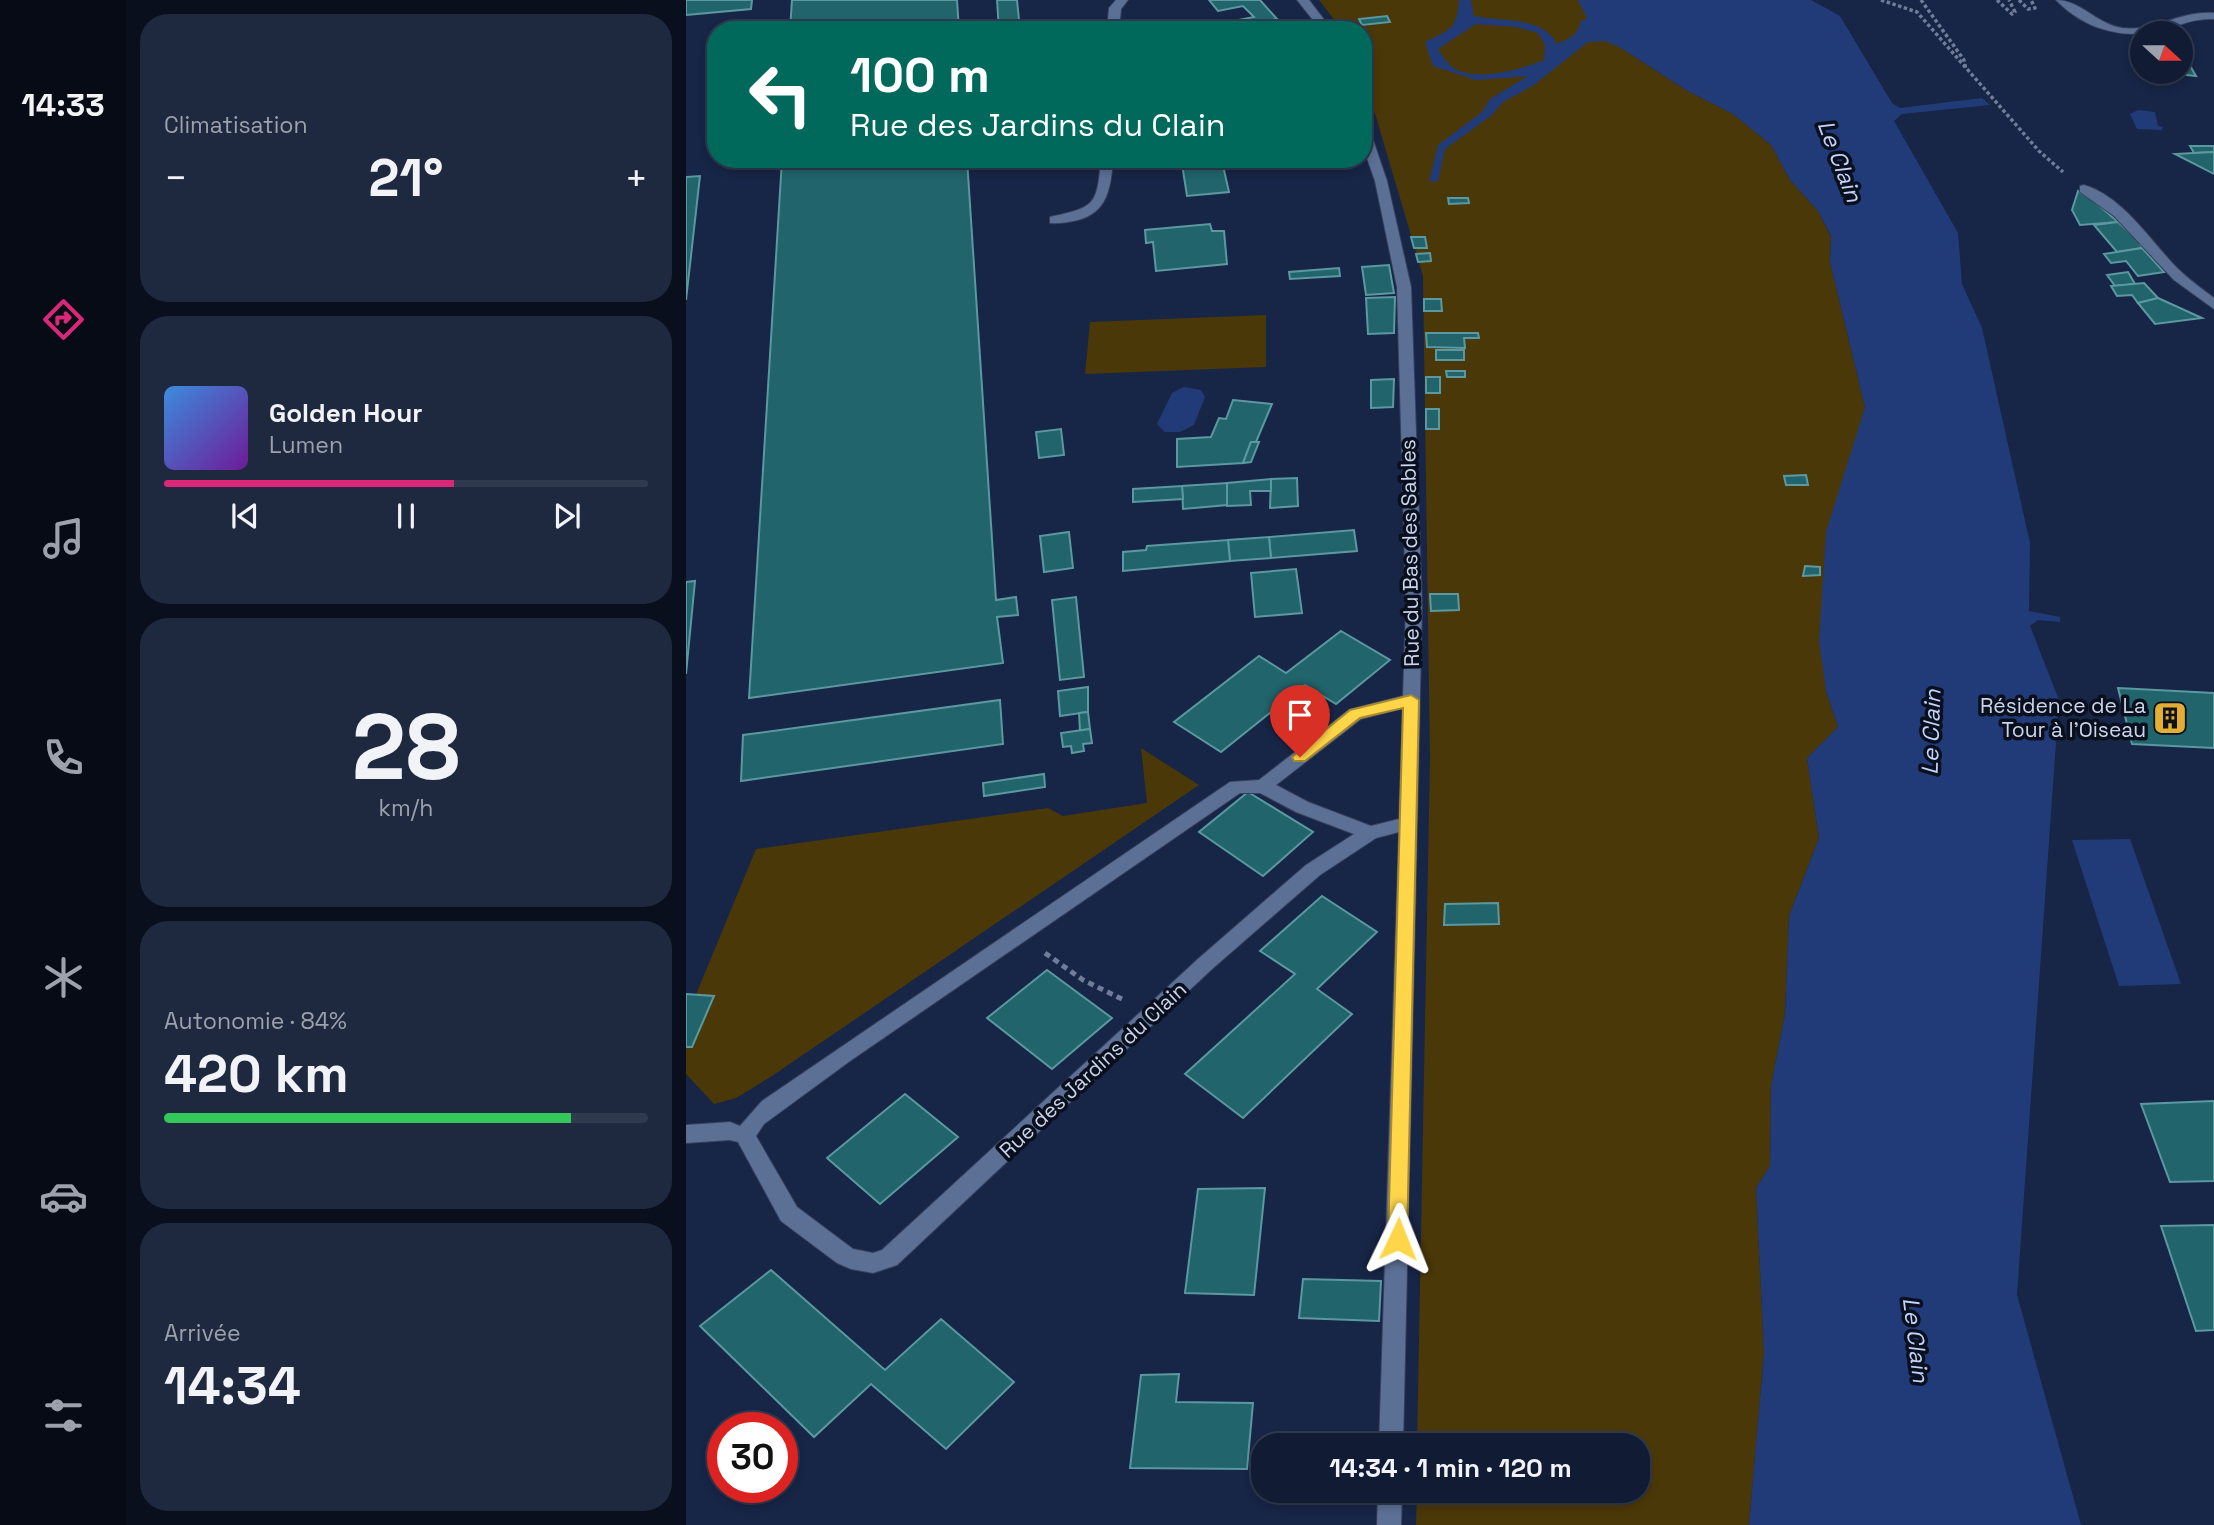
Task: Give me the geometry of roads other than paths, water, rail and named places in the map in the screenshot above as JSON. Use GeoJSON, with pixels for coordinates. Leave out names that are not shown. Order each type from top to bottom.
{"type":"FeatureCollection","features":[{"type":"Feature","properties":{"kind":"street"},"geometry":{"type":"LineString","coordinates":[[1114,21],[1115,8],[1122,0]]}},
{"type":"Feature","properties":{"kind":"street"},"geometry":{"type":"LineString","coordinates":[[1303,0],[1319,21]]}},
{"type":"Feature","properties":{"kind":"street"},"geometry":{"type":"LineString","coordinates":[[2062,0],[2096,24],[2124,32],[2136,33],[2164,26],[2185,16],[2214,16]]}},
{"type":"Feature","properties":{"kind":"street","name":"Rue du Bas des Sables"},"geometry":{"type":"LineString","coordinates":[[1372,154],[1381,181],[1404,287],[1414,605],[1391,1433]]}},
{"type":"Feature","properties":{"kind":"street"},"geometry":{"type":"LineString","coordinates":[[1055,220],[1084,216],[1093,209],[1104,182],[1106,168]]}},
{"type":"Feature","properties":{"kind":"street"},"geometry":{"type":"LineString","coordinates":[[2084,189],[2099,197],[2147,242],[2170,269],[2214,305]]}},
{"type":"Feature","properties":{"kind":"street"},"geometry":{"type":"LineString","coordinates":[[1263,786],[1355,714],[1411,700]]}},
{"type":"Feature","properties":{"kind":"street"},"geometry":{"type":"LineString","coordinates":[[686,1134],[730,1131],[745,1136],[757,1118],[769,1107],[1200,809],[1236,787],[1263,786],[1302,807],[1370,833]]}},
{"type":"Feature","properties":{"kind":"street","name":"Rue des Jardins du Clain"},"geometry":{"type":"LineString","coordinates":[[745,1136],[789,1214],[845,1256],[859,1262],[873,1263],[888,1258],[903,1247],[1151,1015],[1313,870],[1370,833],[1408,823]]}},
{"type":"Feature","properties":{"kind":"street"},"geometry":{"type":"LineString","coordinates":[[1389,1525],[1390,1503]]}},
{"type":"Feature","properties":{"kind":"water","name":"Le Clain"},"geometry":{"type":"Polygon","coordinates":[[[1459,0],[1471,0],[1474,16],[1532,24],[1551,35],[1557,44],[1572,36],[1578,30],[1580,22],[1587,18],[1578,0],[1811,0],[1840,16],[1892,103],[1900,108],[1982,98],[1990,105],[1902,114],[1894,121],[1958,233],[1962,284],[1982,328],[2030,543],[2029,611],[2060,617],[2060,622],[2038,620],[2030,626],[2059,700],[2017,1295],[2081,1525],[1749,1525],[1764,1353],[1756,1188],[1770,1166],[1771,1086],[1785,1014],[1789,916],[1819,838],[1807,758],[1838,727],[1826,691],[1819,641],[1826,532],[1865,407],[1830,262],[1831,236],[1818,211],[1790,180],[1771,145],[1733,114],[1686,90],[1621,48],[1605,41],[1588,42],[1534,85],[1503,102],[1492,115],[1445,149],[1438,181],[1429,182],[1438,145],[1482,112],[1490,99],[1528,76],[1476,80],[1433,66],[1425,42],[1451,27],[1459,0]],[[1476,24],[1438,49],[1451,66],[1472,74],[1511,71],[1544,60],[1545,45],[1538,33],[1516,27],[1476,24]]]}},
{"type":"Feature","properties":{"kind":"water"},"geometry":{"type":"Polygon","coordinates":[[[2138,110],[2155,112],[2158,126],[2163,127],[2162,130],[2137,129],[2130,114],[2138,110]]]}},
{"type":"Feature","properties":{"kind":"water"},"geometry":{"type":"Polygon","coordinates":[[[1184,387],[1201,390],[1205,397],[1194,425],[1180,432],[1165,432],[1157,424],[1172,393],[1184,387]]]}},
{"type":"Feature","properties":{"kind":"water"},"geometry":{"type":"Polygon","coordinates":[[[2130,839],[2181,984],[2119,986],[2072,840],[2130,839]]]}},
{"type":"Feature","properties":{"kind":"place","name":"Résidence de La Tour à l'Oiseau"},"geometry":{"type":"Point","coordinates":[2170,718]}}]}
